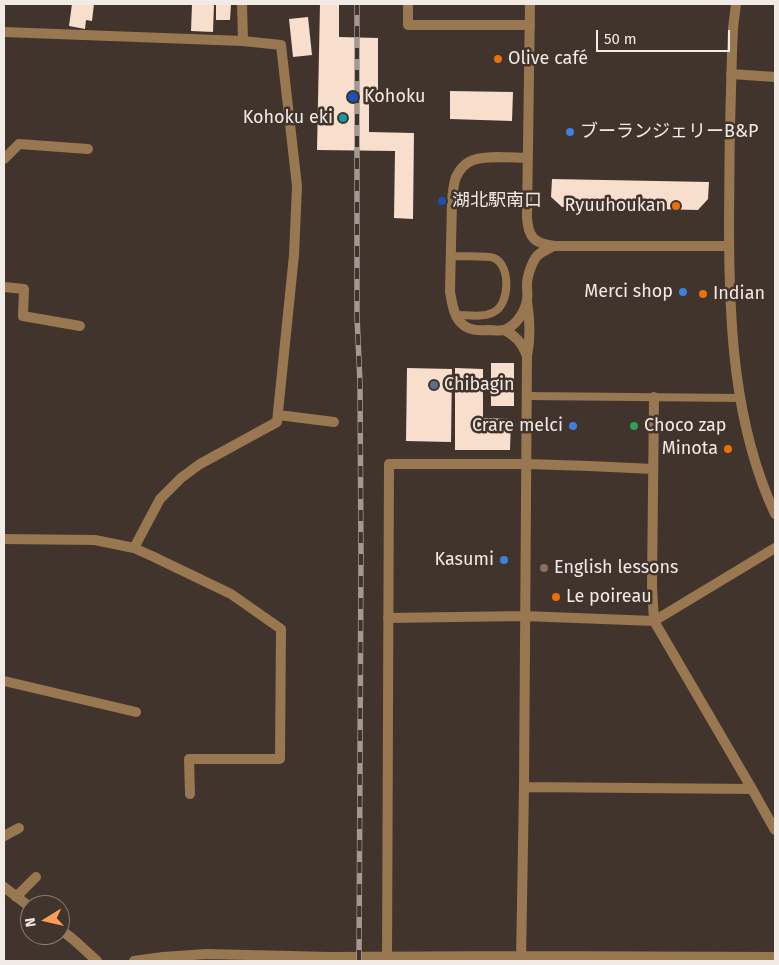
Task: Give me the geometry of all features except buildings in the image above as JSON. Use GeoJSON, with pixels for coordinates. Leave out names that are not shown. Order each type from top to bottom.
{"type":"FeatureCollection","features":[{"type":"Feature","properties":{"kind":"street"},"geometry":{"type":"LineString","coordinates":[[242,4],[243,40]]}},
{"type":"Feature","properties":{"kind":"street"},"geometry":{"type":"LineString","coordinates":[[408,4],[408,25],[530,25]]}},
{"type":"Feature","properties":{"kind":"street"},"geometry":{"type":"LineString","coordinates":[[530,4],[528,228],[531,236],[537,242],[555,246],[729,246]]}},
{"type":"Feature","properties":{"kind":"street"},"geometry":{"type":"LineString","coordinates":[[736,4],[731,74],[729,246],[733,343],[740,398],[752,452],[775,514]]}},
{"type":"Feature","properties":{"kind":"street"},"geometry":{"type":"LineString","coordinates":[[4,32],[243,40],[280,45],[297,186],[294,255],[277,422],[200,464],[180,478],[160,499],[134,548]]}},
{"type":"Feature","properties":{"kind":"street"},"geometry":{"type":"LineString","coordinates":[[731,74],[775,77]]}},
{"type":"Feature","properties":{"kind":"street"},"geometry":{"type":"LineString","coordinates":[[4,159],[19,144],[88,149]]}},
{"type":"Feature","properties":{"kind":"street"},"geometry":{"type":"LineString","coordinates":[[527,301],[522,314],[516,322],[504,330],[480,331],[469,328],[461,323],[456,315],[450,292],[454,186],[461,168],[470,161],[483,158],[528,158]]}},
{"type":"Feature","properties":{"kind":"street"},"geometry":{"type":"LineString","coordinates":[[521,958],[527,464],[526,356],[530,342],[527,282],[537,256],[555,246]]}},
{"type":"Feature","properties":{"kind":"street"},"geometry":{"type":"LineString","coordinates":[[4,286],[24,289],[23,316],[80,326]]}},
{"type":"Feature","properties":{"kind":"street"},"geometry":{"type":"LineString","coordinates":[[504,330],[516,337],[522,345],[526,356]]}},
{"type":"Feature","properties":{"kind":"street"},"geometry":{"type":"LineString","coordinates":[[654,398],[652,586],[654,621],[775,830]]}},
{"type":"Feature","properties":{"kind":"street"},"geometry":{"type":"LineString","coordinates":[[278,415],[334,422]]}},
{"type":"Feature","properties":{"kind":"street"},"geometry":{"type":"LineString","coordinates":[[387,959],[389,464],[527,464],[653,470]]}},
{"type":"Feature","properties":{"kind":"street"},"geometry":{"type":"LineString","coordinates":[[4,539],[95,540],[134,548],[231,594],[281,629],[280,759],[188,759],[190,794]]}},
{"type":"Feature","properties":{"kind":"street"},"geometry":{"type":"LineString","coordinates":[[388,618],[524,616],[654,621],[775,548]]}},
{"type":"Feature","properties":{"kind":"street"},"geometry":{"type":"LineString","coordinates":[[4,681],[136,712]]}},
{"type":"Feature","properties":{"kind":"street"},"geometry":{"type":"LineString","coordinates":[[524,787],[752,789]]}},
{"type":"Feature","properties":{"kind":"street"},"geometry":{"type":"LineString","coordinates":[[4,836],[19,828]]}},
{"type":"Feature","properties":{"kind":"street"},"geometry":{"type":"LineString","coordinates":[[16,897],[36,878]]}},
{"type":"Feature","properties":{"kind":"street"},"geometry":{"type":"LineString","coordinates":[[4,887],[20,900]]}},
{"type":"Feature","properties":{"kind":"street"},"geometry":{"type":"LineString","coordinates":[[70,937],[97,961]]}},
{"type":"Feature","properties":{"kind":"street"},"geometry":{"type":"LineString","coordinates":[[134,961],[207,954],[330,959],[775,957]]}},
{"type":"Feature","properties":{"kind":"lane"},"geometry":{"type":"LineString","coordinates":[[451,256],[490,257],[496,259],[502,265],[506,281],[505,300],[500,308],[493,313],[456,315]]}},
{"type":"Feature","properties":{"kind":"lane"},"geometry":{"type":"LineString","coordinates":[[526,396],[740,398]]}},
{"type":"Feature","properties":{"kind":"railway"},"geometry":{"type":"LineString","coordinates":[[357,4],[357,316],[360,383],[361,555],[359,961]]}},
{"type":"Feature","properties":{"kind":"place","name":"Olive café"},"geometry":{"type":"Point","coordinates":[498,59]}},
{"type":"Feature","properties":{"kind":"place","name":"Kohoku"},"geometry":{"type":"Point","coordinates":[353,97]}},
{"type":"Feature","properties":{"kind":"place","name":"Kohoku eki"},"geometry":{"type":"Point","coordinates":[343,118]}},
{"type":"Feature","properties":{"kind":"place","name":"ブーランジェリーB&P"},"geometry":{"type":"Point","coordinates":[570,132]}},
{"type":"Feature","properties":{"kind":"place","name":"湖北駅南口"},"geometry":{"type":"Point","coordinates":[442,201]}},
{"type":"Feature","properties":{"kind":"place","name":"Ryuuhoukan"},"geometry":{"type":"Point","coordinates":[676,206]}},
{"type":"Feature","properties":{"kind":"place","name":"Merci shop"},"geometry":{"type":"Point","coordinates":[683,292]}},
{"type":"Feature","properties":{"kind":"place","name":"Indian"},"geometry":{"type":"Point","coordinates":[703,294]}},
{"type":"Feature","properties":{"kind":"place","name":"Chibagin"},"geometry":{"type":"Point","coordinates":[434,385]}},
{"type":"Feature","properties":{"kind":"place","name":"Crare melci"},"geometry":{"type":"Point","coordinates":[573,426]}},
{"type":"Feature","properties":{"kind":"place","name":"Choco zap"},"geometry":{"type":"Point","coordinates":[634,426]}},
{"type":"Feature","properties":{"kind":"place","name":"Minota"},"geometry":{"type":"Point","coordinates":[728,449]}},
{"type":"Feature","properties":{"kind":"place","name":"Kasumi"},"geometry":{"type":"Point","coordinates":[504,560]}},
{"type":"Feature","properties":{"kind":"place","name":"English lessons"},"geometry":{"type":"Point","coordinates":[544,568]}},
{"type":"Feature","properties":{"kind":"place","name":"Le poireau"},"geometry":{"type":"Point","coordinates":[556,597]}}]}
